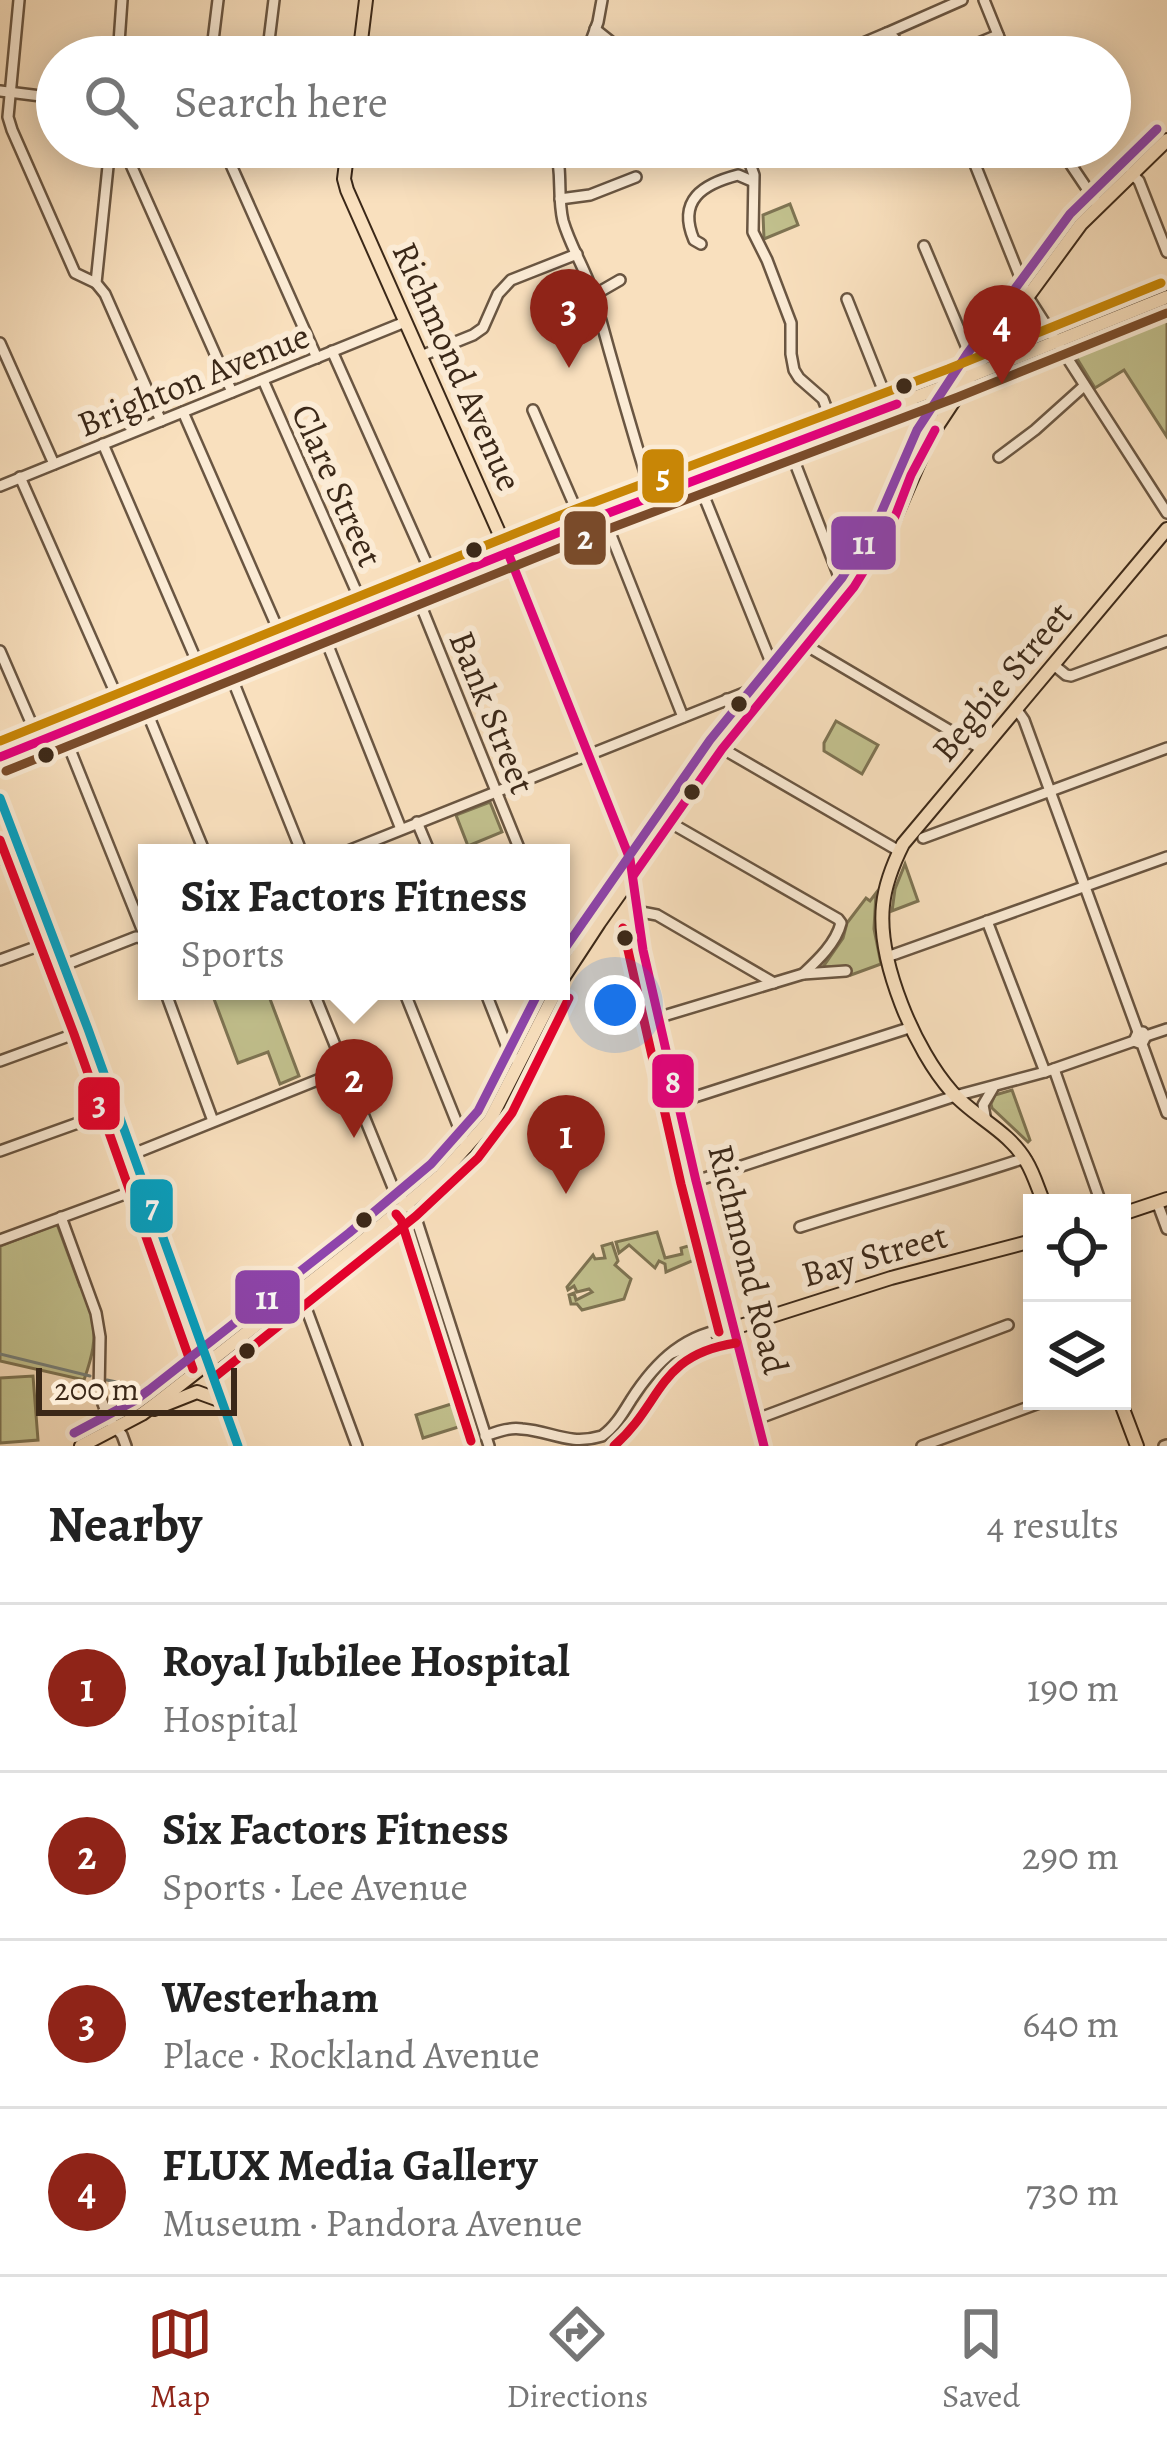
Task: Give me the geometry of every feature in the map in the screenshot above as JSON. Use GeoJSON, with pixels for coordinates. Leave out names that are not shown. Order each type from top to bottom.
{"type":"FeatureCollection","features":[{"type":"Feature","properties":{"kind":"main road"},"geometry":{"type":"LineString","coordinates":[[362,36],[366,0]]}},
{"type":"Feature","properties":{"kind":"main road"},"geometry":{"type":"LineString","coordinates":[[570,967],[739,727],[854,587],[891,526],[935,430],[979,363],[1098,205],[1167,140]]}},
{"type":"Feature","properties":{"kind":"main road","name":"Richmond Avenue"},"geometry":{"type":"LineString","coordinates":[[345,168],[347,190],[508,554],[633,876]]}},
{"type":"Feature","properties":{"kind":"main road"},"geometry":{"type":"LineString","coordinates":[[0,757],[602,515],[1167,297]]}},
{"type":"Feature","properties":{"kind":"main road"},"geometry":{"type":"LineString","coordinates":[[894,405],[926,412],[935,430]]}},
{"type":"Feature","properties":{"kind":"main road","name":"Begbie Street"},"geometry":{"type":"LineString","coordinates":[[1025,1158],[955,1096],[931,1065],[887,958],[883,903],[899,851],[1167,529]]}},
{"type":"Feature","properties":{"kind":"main road"},"geometry":{"type":"LineString","coordinates":[[0,798],[238,1446]]}},
{"type":"Feature","properties":{"kind":"main road"},"geometry":{"type":"LineString","coordinates":[[621,836],[637,848],[652,846]]}},
{"type":"Feature","properties":{"kind":"main road","name":"Richmond Road"},"geometry":{"type":"LineString","coordinates":[[633,876],[637,918],[696,1180],[764,1446]]}},
{"type":"Feature","properties":{"kind":"main road"},"geometry":{"type":"LineString","coordinates":[[599,923],[620,911],[637,918]]}},
{"type":"Feature","properties":{"kind":"main road"},"geometry":{"type":"LineString","coordinates":[[82,1446],[142,1414],[207,1364],[407,1204],[467,1148],[499,1105],[551,1000]]}},
{"type":"Feature","properties":{"kind":"main road"},"geometry":{"type":"LineString","coordinates":[[1025,1158],[1041,1194]]}},
{"type":"Feature","properties":{"kind":"main road"},"geometry":{"type":"LineString","coordinates":[[1131,1211],[1162,1200]]}},
{"type":"Feature","properties":{"kind":"main road","name":"Bay Street"},"geometry":{"type":"LineString","coordinates":[[734,1328],[891,1278],[1023,1243]]}},
{"type":"Feature","properties":{"kind":"main road"},"geometry":{"type":"LineString","coordinates":[[142,1414],[197,1392],[220,1401]]}},
{"type":"Feature","properties":{"kind":"main road"},"geometry":{"type":"LineString","coordinates":[[1123,1410],[1137,1446]]}},
{"type":"Feature","properties":{"kind":"street"},"geometry":{"type":"LineString","coordinates":[[19,0],[5,92],[12,130],[75,273],[105,294],[161,421]]}},
{"type":"Feature","properties":{"kind":"street"},"geometry":{"type":"LineString","coordinates":[[119,36],[122,0]]}},
{"type":"Feature","properties":{"kind":"street"},"geometry":{"type":"LineString","coordinates":[[214,36],[218,0]]}},
{"type":"Feature","properties":{"kind":"street"},"geometry":{"type":"LineString","coordinates":[[269,36],[274,0]]}},
{"type":"Feature","properties":{"kind":"street"},"geometry":{"type":"LineString","coordinates":[[593,36],[602,0]]}},
{"type":"Feature","properties":{"kind":"street"},"geometry":{"type":"LineString","coordinates":[[880,36],[962,0]]}},
{"type":"Feature","properties":{"kind":"street"},"geometry":{"type":"LineString","coordinates":[[984,0],[998,35]]}},
{"type":"Feature","properties":{"kind":"street"},"geometry":{"type":"LineString","coordinates":[[596,29],[604,36]]}},
{"type":"Feature","properties":{"kind":"street"},"geometry":{"type":"LineString","coordinates":[[887,33],[891,36]]}},
{"type":"Feature","properties":{"kind":"street"},"geometry":{"type":"LineString","coordinates":[[5,92],[36,96]]}},
{"type":"Feature","properties":{"kind":"street"},"geometry":{"type":"LineString","coordinates":[[96,284],[108,168]]}},
{"type":"Feature","properties":{"kind":"street"},"geometry":{"type":"LineString","coordinates":[[132,168],[232,392]]}},
{"type":"Feature","properties":{"kind":"street"},"geometry":{"type":"LineString","coordinates":[[233,168],[317,358]]}},
{"type":"Feature","properties":{"kind":"street"},"geometry":{"type":"LineString","coordinates":[[560,168],[565,226],[594,295],[652,496]]}},
{"type":"Feature","properties":{"kind":"street"},"geometry":{"type":"LineString","coordinates":[[752,168],[753,232],[791,323],[794,370],[823,399],[834,428]]}},
{"type":"Feature","properties":{"kind":"street"},"geometry":{"type":"LineString","coordinates":[[977,168],[1028,297],[1167,513]]}},
{"type":"Feature","properties":{"kind":"street"},"geometry":{"type":"LineString","coordinates":[[1073,168],[1098,205]]}},
{"type":"Feature","properties":{"kind":"street"},"geometry":{"type":"LineString","coordinates":[[1131,173],[1139,181],[1167,252]]}},
{"type":"Feature","properties":{"kind":"street"},"geometry":{"type":"LineString","coordinates":[[701,244],[694,240],[688,220],[700,190],[738,175],[752,181]]}},
{"type":"Feature","properties":{"kind":"street"},"geometry":{"type":"LineString","coordinates":[[560,199],[590,195],[636,177]]}},
{"type":"Feature","properties":{"kind":"street"},"geometry":{"type":"LineString","coordinates":[[924,246],[970,355],[979,363]]}},
{"type":"Feature","properties":{"kind":"street"},"geometry":{"type":"LineString","coordinates":[[421,356],[483,328],[498,294],[511,280],[577,254]]}},
{"type":"Feature","properties":{"kind":"street"},"geometry":{"type":"LineString","coordinates":[[1020,274],[1031,280],[1042,277]]}},
{"type":"Feature","properties":{"kind":"street"},"geometry":{"type":"LineString","coordinates":[[594,295],[620,280]]}},
{"type":"Feature","properties":{"kind":"street"},"geometry":{"type":"LineString","coordinates":[[847,299],[894,405]]}},
{"type":"Feature","properties":{"kind":"street","name":"Brighton Avenue"},"geometry":{"type":"LineString","coordinates":[[1,483],[405,322]]}},
{"type":"Feature","properties":{"kind":"street"},"geometry":{"type":"LineString","coordinates":[[0,343],[54,464]]}},
{"type":"Feature","properties":{"kind":"street"},"geometry":{"type":"LineString","coordinates":[[332,351],[435,582]]}},
{"type":"Feature","properties":{"kind":"street","name":"Clare Street"},"geometry":{"type":"LineString","coordinates":[[262,380],[364,611]]}},
{"type":"Feature","properties":{"kind":"street"},"geometry":{"type":"LineString","coordinates":[[999,457],[1084,386]]}},
{"type":"Feature","properties":{"kind":"street"},"geometry":{"type":"LineString","coordinates":[[533,410],[582,524]]}},
{"type":"Feature","properties":{"kind":"street"},"geometry":{"type":"LineString","coordinates":[[183,412],[284,643]]}},
{"type":"Feature","properties":{"kind":"street"},"geometry":{"type":"LineString","coordinates":[[103,444],[202,676]]}},
{"type":"Feature","properties":{"kind":"street"},"geometry":{"type":"LineString","coordinates":[[788,445],[838,574],[854,587]]}},
{"type":"Feature","properties":{"kind":"street"},"geometry":{"type":"LineString","coordinates":[[20,477],[122,708]]}},
{"type":"Feature","properties":{"kind":"street"},"geometry":{"type":"LineString","coordinates":[[698,479],[770,661],[783,673]]}},
{"type":"Feature","properties":{"kind":"street"},"geometry":{"type":"LineString","coordinates":[[602,515],[683,717]]}},
{"type":"Feature","properties":{"kind":"street","name":"Bank Street"},"geometry":{"type":"LineString","coordinates":[[415,591],[517,844]]}},
{"type":"Feature","properties":{"kind":"street"},"geometry":{"type":"LineString","coordinates":[[321,628],[401,829]]}},
{"type":"Feature","properties":{"kind":"street"},"geometry":{"type":"LineString","coordinates":[[1055,666],[1071,676],[1167,641]]}},
{"type":"Feature","properties":{"kind":"street"},"geometry":{"type":"LineString","coordinates":[[807,646],[983,750]]}},
{"type":"Feature","properties":{"kind":"street"},"geometry":{"type":"LineString","coordinates":[[0,652],[39,741]]}},
{"type":"Feature","properties":{"kind":"street"},"geometry":{"type":"LineString","coordinates":[[227,666],[298,844]]}},
{"type":"Feature","properties":{"kind":"street"},"geometry":{"type":"LineString","coordinates":[[365,844],[758,687],[768,690]]}},
{"type":"Feature","properties":{"kind":"street"},"geometry":{"type":"LineString","coordinates":[[727,699],[739,727]]}},
{"type":"Feature","properties":{"kind":"street"},"geometry":{"type":"LineString","coordinates":[[142,700],[201,844]]}},
{"type":"Feature","properties":{"kind":"street"},"geometry":{"type":"LineString","coordinates":[[1017,710],[1051,791],[1167,1113]]}},
{"type":"Feature","properties":{"kind":"street"},"geometry":{"type":"LineString","coordinates":[[63,732],[138,919]]}},
{"type":"Feature","properties":{"kind":"street"},"geometry":{"type":"LineString","coordinates":[[923,838],[1167,748]]}},
{"type":"Feature","properties":{"kind":"street"},"geometry":{"type":"LineString","coordinates":[[730,753],[899,851]]}},
{"type":"Feature","properties":{"kind":"street"},"geometry":{"type":"LineString","coordinates":[[418,822],[427,844]]}},
{"type":"Feature","properties":{"kind":"street"},"geometry":{"type":"LineString","coordinates":[[669,822],[842,923],[818,961],[803,974]]}},
{"type":"Feature","properties":{"kind":"street"},"geometry":{"type":"LineString","coordinates":[[0,859],[20,852]]}},
{"type":"Feature","properties":{"kind":"street"},"geometry":{"type":"LineString","coordinates":[[887,958],[1167,857]]}},
{"type":"Feature","properties":{"kind":"street"},"geometry":{"type":"LineString","coordinates":[[637,918],[657,915],[774,983]]}},
{"type":"Feature","properties":{"kind":"street"},"geometry":{"type":"LineString","coordinates":[[987,921],[1097,1194]]}},
{"type":"Feature","properties":{"kind":"street"},"geometry":{"type":"LineString","coordinates":[[62,966],[138,937]]}},
{"type":"Feature","properties":{"kind":"street"},"geometry":{"type":"LineString","coordinates":[[0,960],[52,941]]}},
{"type":"Feature","properties":{"kind":"street"},"geometry":{"type":"LineString","coordinates":[[660,1017],[803,974],[846,971]]}},
{"type":"Feature","properties":{"kind":"street"},"geometry":{"type":"LineString","coordinates":[[169,1000],[213,1121]]}},
{"type":"Feature","properties":{"kind":"street"},"geometry":{"type":"LineString","coordinates":[[317,1000],[394,1190],[414,1212],[487,1441]]}},
{"type":"Feature","properties":{"kind":"street"},"geometry":{"type":"LineString","coordinates":[[408,1000],[467,1148]]}},
{"type":"Feature","properties":{"kind":"street"},"geometry":{"type":"LineString","coordinates":[[489,1000],[511,1057],[520,1061]]}},
{"type":"Feature","properties":{"kind":"street"},"geometry":{"type":"LineString","coordinates":[[679,1102],[912,1027]]}},
{"type":"Feature","properties":{"kind":"street"},"geometry":{"type":"LineString","coordinates":[[0,1061],[88,1029]]}},
{"type":"Feature","properties":{"kind":"street"},"geometry":{"type":"LineString","coordinates":[[696,1180],[1167,1029]]}},
{"type":"Feature","properties":{"kind":"street"},"geometry":{"type":"LineString","coordinates":[[133,1154],[345,1069]]}},
{"type":"Feature","properties":{"kind":"street"},"geometry":{"type":"LineString","coordinates":[[986,1121],[984,1099],[996,1085]]}},
{"type":"Feature","properties":{"kind":"street"},"geometry":{"type":"LineString","coordinates":[[0,1151],[117,1109]]}},
{"type":"Feature","properties":{"kind":"street"},"geometry":{"type":"LineString","coordinates":[[800,1227],[1025,1158]]}},
{"type":"Feature","properties":{"kind":"street"},"geometry":{"type":"LineString","coordinates":[[0,1240],[144,1187]]}},
{"type":"Feature","properties":{"kind":"street"},"geometry":{"type":"LineString","coordinates":[[1162,1200],[1167,1228]]}},
{"type":"Feature","properties":{"kind":"street"},"geometry":{"type":"LineString","coordinates":[[61,1217],[96,1313],[98,1385],[109,1420],[126,1446]]}},
{"type":"Feature","properties":{"kind":"street"},"geometry":{"type":"LineString","coordinates":[[299,1289],[357,1446]]}},
{"type":"Feature","properties":{"kind":"street"},"geometry":{"type":"LineString","coordinates":[[758,1419],[1008,1325]]}},
{"type":"Feature","properties":{"kind":"street","name":"Bay Street"},"geometry":{"type":"LineString","coordinates":[[487,1441],[503,1430],[523,1429],[567,1444],[592,1441],[616,1423],[667,1354],[734,1328]]}},
{"type":"Feature","properties":{"kind":"street"},"geometry":{"type":"LineString","coordinates":[[922,1446],[1023,1409]]}},
{"type":"Feature","properties":{"kind":"shaded area"},"geometry":{"type":"Polygon","coordinates":[[[790,204],[798,225],[764,239],[763,215],[790,204]]]}},
{"type":"Feature","properties":{"kind":"shaded area"},"geometry":{"type":"Polygon","coordinates":[[[1167,307],[1167,437],[1124,370],[1095,388],[1070,347],[1167,307]]]}},
{"type":"Feature","properties":{"kind":"shaded area"},"geometry":{"type":"Polygon","coordinates":[[[1028,317],[1043,336],[1006,351],[1005,348],[1028,317]]]}},
{"type":"Feature","properties":{"kind":"shaded area"},"geometry":{"type":"Polygon","coordinates":[[[836,721],[878,745],[862,774],[824,751],[836,721]]]}},
{"type":"Feature","properties":{"kind":"shaded area"},"geometry":{"type":"Polygon","coordinates":[[[490,802],[502,832],[467,844],[456,815],[490,802]]]}},
{"type":"Feature","properties":{"kind":"shaded area"},"geometry":{"type":"Polygon","coordinates":[[[905,864],[918,901],[892,911],[895,889],[905,864]]]}},
{"type":"Feature","properties":{"kind":"shaded area"},"geometry":{"type":"Polygon","coordinates":[[[876,893],[874,929],[881,964],[851,975],[849,967],[823,967],[843,938],[847,923],[866,898],[870,901],[876,893]]]}},
{"type":"Feature","properties":{"kind":"shaded area"},"geometry":{"type":"Polygon","coordinates":[[[214,1000],[270,1000],[299,1076],[280,1084],[268,1052],[238,1063],[214,1000]]]}},
{"type":"Feature","properties":{"kind":"shaded area"},"geometry":{"type":"Polygon","coordinates":[[[1012,1090],[1028,1142],[992,1108],[995,1095],[1012,1090]]]}},
{"type":"Feature","properties":{"kind":"shaded area"},"geometry":{"type":"Polygon","coordinates":[[[57,1224],[80,1286],[85,1284],[96,1313],[84,1380],[0,1361],[0,1246],[57,1224]]]}},
{"type":"Feature","properties":{"kind":"shaded area"},"geometry":{"type":"Polygon","coordinates":[[[657,1232],[665,1258],[695,1244],[699,1258],[666,1272],[665,1264],[659,1261],[655,1268],[629,1245],[619,1253],[616,1242],[657,1232]]]}},
{"type":"Feature","properties":{"kind":"shaded area"},"geometry":{"type":"Polygon","coordinates":[[[612,1243],[615,1265],[631,1279],[624,1299],[582,1310],[571,1304],[569,1295],[574,1293],[576,1300],[592,1292],[567,1287],[593,1255],[605,1258],[602,1246],[612,1243]]]}},
{"type":"Feature","properties":{"kind":"shaded area"},"geometry":{"type":"Polygon","coordinates":[[[33,1376],[38,1440],[0,1443],[0,1378],[33,1376]]]}},
{"type":"Feature","properties":{"kind":"shaded area"},"geometry":{"type":"Polygon","coordinates":[[[461,1401],[468,1424],[423,1438],[416,1415],[461,1401]]]}},
{"type":"Feature","properties":{"kind":"waterway"},"geometry":{"type":"LineString","coordinates":[[0,1354],[90,1376]]}},
{"type":"Feature","properties":{"kind":"waterway"},"geometry":{"type":"LineString","coordinates":[[107,1380],[150,1389]]}},
{"type":"Feature","properties":{"kind":"transit line","name":"11"},"geometry":{"type":"LineString","coordinates":[[1131,154],[1157,129]]}},
{"type":"Feature","properties":{"kind":"transit line","name":"11"},"geometry":{"type":"LineString","coordinates":[[570,941],[710,740],[842,578],[878,520],[917,430],[967,354],[1070,214],[1117,168]]}},
{"type":"Feature","properties":{"kind":"transit line","name":"5"},"geometry":{"type":"LineString","coordinates":[[0,741],[576,509],[1161,283]]}},
{"type":"Feature","properties":{"kind":"transit line","name":"2"},"geometry":{"type":"LineString","coordinates":[[6,771],[587,537],[1167,313]]}},
{"type":"Feature","properties":{"kind":"transit line","name":"8"},"geometry":{"type":"LineString","coordinates":[[0,757],[582,523],[897,404]]}},
{"type":"Feature","properties":{"kind":"transit line","name":"8"},"geometry":{"type":"LineString","coordinates":[[633,876],[722,749],[854,587],[891,527],[935,430]]}},
{"type":"Feature","properties":{"kind":"transit line","name":"8"},"geometry":{"type":"LineString","coordinates":[[508,553],[630,859],[643,950],[764,1446]]}},
{"type":"Feature","properties":{"kind":"transit line","name":"7"},"geometry":{"type":"LineString","coordinates":[[0,798],[238,1446]]}},
{"type":"Feature","properties":{"kind":"transit line","name":"3"},"geometry":{"type":"LineString","coordinates":[[0,840],[193,1369]]}},
{"type":"Feature","properties":{"kind":"transit line","name":"3"},"geometry":{"type":"LineString","coordinates":[[623,928],[719,1332]]}},
{"type":"Feature","properties":{"kind":"transit line","name":"11"},"geometry":{"type":"LineString","coordinates":[[74,1433],[149,1390],[431,1164],[478,1111],[534,1000]]}},
{"type":"Feature","properties":{"kind":"transit line","name":"3"},"geometry":{"type":"LineString","coordinates":[[216,1376],[416,1216],[478,1158],[512,1113],[568,1000]]}},
{"type":"Feature","properties":{"kind":"transit line","name":"3"},"geometry":{"type":"LineString","coordinates":[[396,1214],[471,1441]]}},
{"type":"Feature","properties":{"kind":"transit line","name":"3"},"geometry":{"type":"LineString","coordinates":[[614,1446],[690,1358],[736,1343]]}},
{"type":"Feature","properties":{"kind":"place","name":"Westerham"},"geometry":{"type":"Point","coordinates":[569,368]}},
{"type":"Feature","properties":{"kind":"place","name":"FLUX Media Gallery"},"geometry":{"type":"Point","coordinates":[1002,384]}},
{"type":"Feature","properties":{"kind":"place","name":"Six Factors Fitness"},"geometry":{"type":"Point","coordinates":[354,1138]}},
{"type":"Feature","properties":{"kind":"place","name":"Royal Jubilee Hospital"},"geometry":{"type":"Point","coordinates":[566,1194]}}]}
